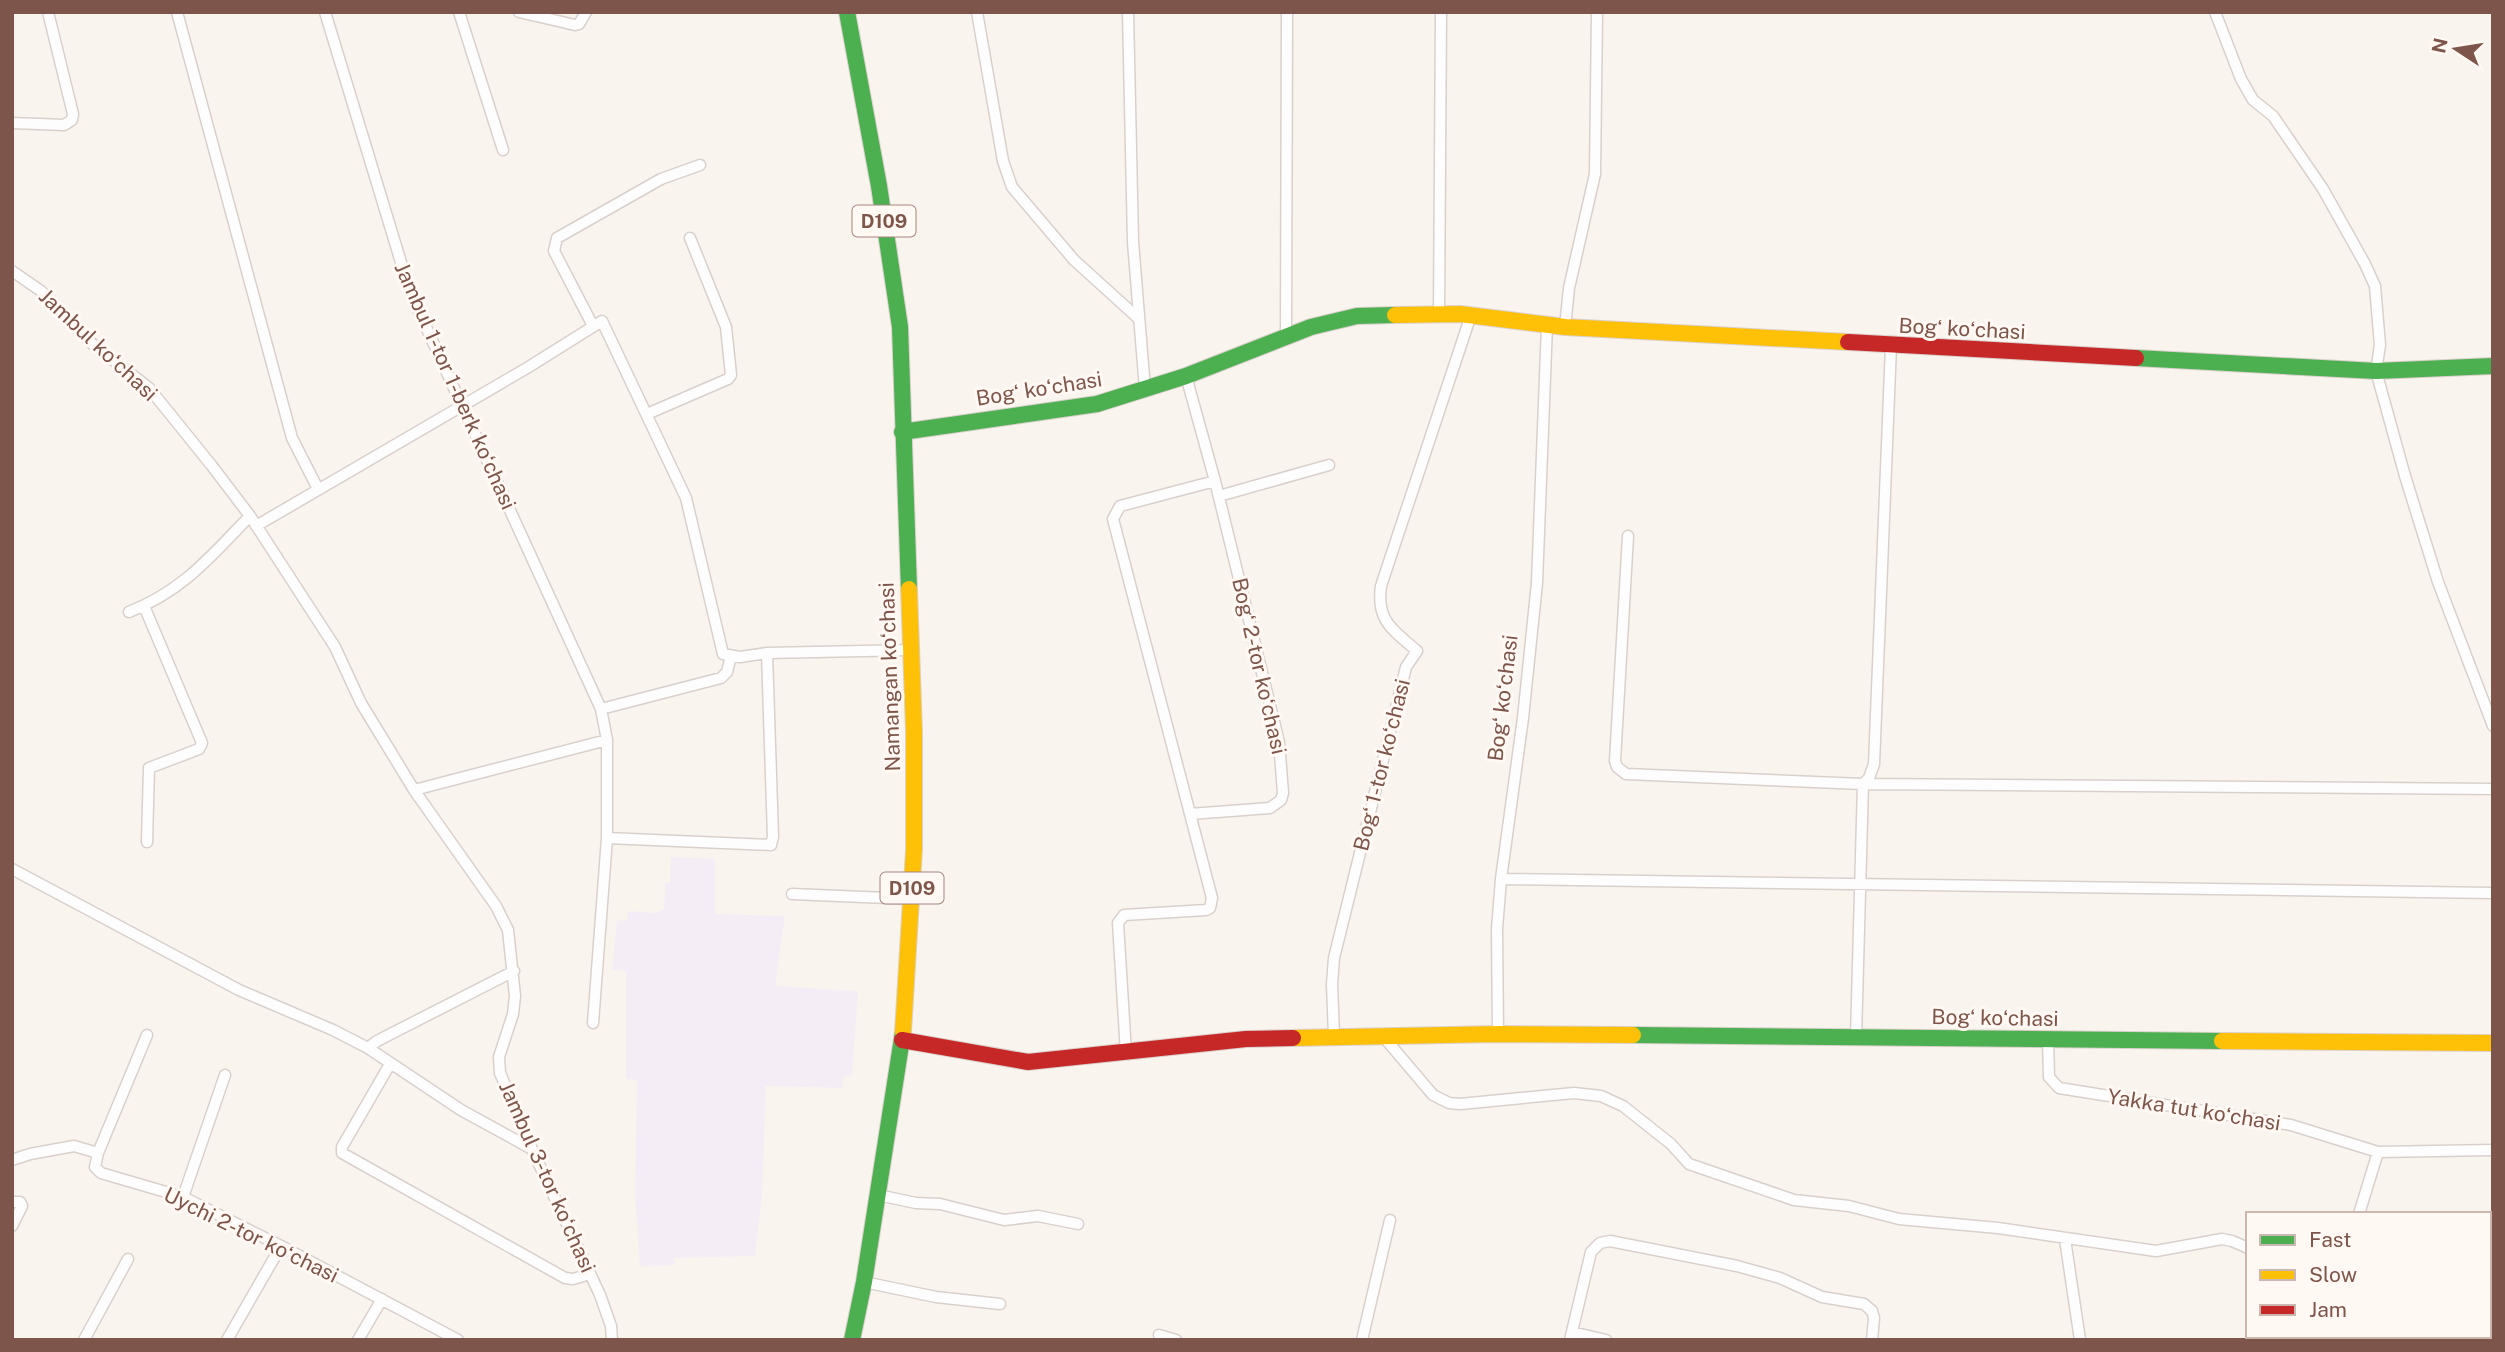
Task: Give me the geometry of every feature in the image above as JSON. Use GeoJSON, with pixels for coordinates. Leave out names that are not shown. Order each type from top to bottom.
{"type":"FeatureCollection","features":[{"type":"Feature","properties":{"kind":"street"},"geometry":{"type":"LineString","coordinates":[[12,123],[64,125],[72,120],[73,114],[48,12]]}},
{"type":"Feature","properties":{"kind":"street"},"geometry":{"type":"LineString","coordinates":[[177,12],[292,438],[318,489]]}},
{"type":"Feature","properties":{"kind":"street","name":"Jambul 1-tor 1-berk koʻchasi"},"geometry":{"type":"LineString","coordinates":[[325,12],[401,271],[601,709],[607,740]]}},
{"type":"Feature","properties":{"kind":"street"},"geometry":{"type":"LineString","coordinates":[[459,12],[503,150]]}},
{"type":"Feature","properties":{"kind":"street"},"geometry":{"type":"LineString","coordinates":[[519,12],[576,25],[586,12]]}},
{"type":"Feature","properties":{"kind":"street","name":"Namangan koʻchasi"},"geometry":{"type":"LineString","coordinates":[[847,12],[879,186],[900,327],[914,745],[914,850],[902,1040],[864,1282],[852,1340]]}},
{"type":"Feature","properties":{"kind":"street"},"geometry":{"type":"LineString","coordinates":[[977,12],[1003,160],[1012,187],[1074,260],[1138,318]]}},
{"type":"Feature","properties":{"kind":"street"},"geometry":{"type":"LineString","coordinates":[[1128,12],[1133,242],[1146,389]]}},
{"type":"Feature","properties":{"kind":"street"},"geometry":{"type":"LineString","coordinates":[[1286,337],[1287,12]]}},
{"type":"Feature","properties":{"kind":"street"},"geometry":{"type":"LineString","coordinates":[[1439,314],[1441,12]]}},
{"type":"Feature","properties":{"kind":"street"},"geometry":{"type":"LineString","coordinates":[[1565,327],[1569,288],[1595,174],[1597,12]]}},
{"type":"Feature","properties":{"kind":"street"},"geometry":{"type":"LineString","coordinates":[[2215,12],[2241,79],[2253,100],[2273,116],[2323,189],[2375,286],[2381,345],[2375,371],[2438,582],[2493,726]]}},
{"type":"Feature","properties":{"kind":"street"},"geometry":{"type":"LineString","coordinates":[[593,326],[554,251],[557,238],[661,179],[700,165]]}},
{"type":"Feature","properties":{"kind":"street"},"geometry":{"type":"LineString","coordinates":[[647,414],[728,379],[731,375],[726,327],[690,238]]}},
{"type":"Feature","properties":{"kind":"street","name":"Jambul koʻchasi"},"geometry":{"type":"LineString","coordinates":[[12,271],[41,291],[90,342],[149,388],[253,521],[335,646],[361,703],[414,790]]}},
{"type":"Feature","properties":{"kind":"street","name":"Bogʻ koʻchasi"},"geometry":{"type":"LineString","coordinates":[[902,432],[1097,404],[1186,376],[1311,327],[1357,316],[1471,315],[1565,327],[2375,371],[2493,366]]}},
{"type":"Feature","properties":{"kind":"street","name":"Bogʻ 1-tor koʻchasi"},"geometry":{"type":"LineString","coordinates":[[1334,1036],[1334,958],[1406,667],[1417,651],[1386,623],[1380,609],[1381,586],[1471,315]]}},
{"type":"Feature","properties":{"kind":"street"},"geometry":{"type":"LineString","coordinates":[[129,612],[185,581],[253,521],[318,489],[603,321],[686,498],[723,654],[731,656],[911,650]]}},
{"type":"Feature","properties":{"kind":"street","name":"Bogʻ koʻchasi"},"geometry":{"type":"LineString","coordinates":[[1498,1034],[1497,929],[1537,583],[1547,325]]}},
{"type":"Feature","properties":{"kind":"street"},"geometry":{"type":"LineString","coordinates":[[1856,1037],[1863,784],[1869,778],[1874,764],[1891,346]]}},
{"type":"Feature","properties":{"kind":"street","name":"Bogʻ 2-tor koʻchasi"},"geometry":{"type":"LineString","coordinates":[[1186,376],[1219,496],[1279,741],[1283,793],[1281,800],[1270,808],[1190,814]]}},
{"type":"Feature","properties":{"kind":"street"},"geometry":{"type":"LineString","coordinates":[[1219,496],[1329,465]]}},
{"type":"Feature","properties":{"kind":"street"},"geometry":{"type":"LineString","coordinates":[[1126,1053],[1118,923],[1124,915],[1206,910],[1212,903],[1212,898],[1113,519],[1120,506],[1215,481]]}},
{"type":"Feature","properties":{"kind":"street"},"geometry":{"type":"LineString","coordinates":[[1628,536],[1615,761],[1617,767],[1626,774],[1863,784],[2493,789]]}},
{"type":"Feature","properties":{"kind":"street"},"geometry":{"type":"LineString","coordinates":[[144,606],[202,743],[199,748],[149,768],[147,842]]}},
{"type":"Feature","properties":{"kind":"street"},"geometry":{"type":"LineString","coordinates":[[607,838],[771,845],[773,837],[767,653]]}},
{"type":"Feature","properties":{"kind":"street"},"geometry":{"type":"LineString","coordinates":[[601,709],[721,678],[727,672],[731,656]]}},
{"type":"Feature","properties":{"kind":"street"},"geometry":{"type":"LineString","coordinates":[[414,790],[607,740],[607,838],[593,1023]]}},
{"type":"Feature","properties":{"kind":"street","name":"Jambul 3-tor koʻchasi"},"geometry":{"type":"LineString","coordinates":[[414,790],[496,906],[508,930],[514,971],[514,1005],[499,1057],[500,1073],[590,1274],[611,1326],[612,1340]]}},
{"type":"Feature","properties":{"kind":"street"},"geometry":{"type":"LineString","coordinates":[[12,869],[239,990],[368,1048],[461,1110],[532,1149]]}},
{"type":"Feature","properties":{"kind":"street"},"geometry":{"type":"LineString","coordinates":[[1501,879],[2493,893]]}},
{"type":"Feature","properties":{"kind":"street"},"geometry":{"type":"LineString","coordinates":[[792,894],[911,899]]}},
{"type":"Feature","properties":{"kind":"street"},"geometry":{"type":"LineString","coordinates":[[368,1048],[514,971]]}},
{"type":"Feature","properties":{"kind":"street"},"geometry":{"type":"LineString","coordinates":[[12,1160],[74,1146],[98,1153],[147,1035]]}},
{"type":"Feature","properties":{"kind":"street"},"geometry":{"type":"LineString","coordinates":[[1382,1035],[1433,1095],[1449,1103],[1574,1093],[1601,1097],[1623,1106],[1671,1144],[1689,1164],[1794,1200],[1849,1206],[1899,1219],[1998,1228],[2156,1251],[2222,1239],[2246,1247]]}},
{"type":"Feature","properties":{"kind":"street","name":"Bogʻ koʻchasi"},"geometry":{"type":"LineString","coordinates":[[902,1040],[1028,1062],[1247,1039],[1382,1035],[2493,1043]]}},
{"type":"Feature","properties":{"kind":"street","name":"Yakka tut koʻchasi"},"geometry":{"type":"LineString","coordinates":[[2048,1040],[2049,1077],[2059,1088],[2291,1125],[2378,1152],[2493,1150]]}},
{"type":"Feature","properties":{"kind":"street"},"geometry":{"type":"LineString","coordinates":[[390,1064],[342,1147],[345,1156],[565,1278],[573,1279],[590,1274]]}},
{"type":"Feature","properties":{"kind":"street"},"geometry":{"type":"LineString","coordinates":[[183,1197],[225,1075]]}},
{"type":"Feature","properties":{"kind":"street"},"geometry":{"type":"LineString","coordinates":[[2360,1212],[2378,1152]]}},
{"type":"Feature","properties":{"kind":"street","name":"Uychi 2-tor koʻchasi"},"geometry":{"type":"LineString","coordinates":[[98,1153],[95,1167],[101,1173],[183,1197],[458,1340]]}},
{"type":"Feature","properties":{"kind":"street"},"geometry":{"type":"LineString","coordinates":[[878,1195],[940,1204],[1003,1220],[1038,1216],[1078,1224]]}},
{"type":"Feature","properties":{"kind":"street"},"geometry":{"type":"LineString","coordinates":[[12,1202],[20,1202],[22,1206],[12,1226]]}},
{"type":"Feature","properties":{"kind":"street"},"geometry":{"type":"LineString","coordinates":[[1362,1340],[1390,1220]]}},
{"type":"Feature","properties":{"kind":"street"},"geometry":{"type":"LineString","coordinates":[[2064,1238],[2080,1340]]}},
{"type":"Feature","properties":{"kind":"street"},"geometry":{"type":"LineString","coordinates":[[1606,1340],[1571,1336],[1591,1252],[1601,1243],[1610,1241],[1737,1266],[1780,1278],[1822,1297],[1864,1304],[1872,1311],[1874,1318],[1872,1340]]}},
{"type":"Feature","properties":{"kind":"street"},"geometry":{"type":"LineString","coordinates":[[227,1340],[281,1246]]}},
{"type":"Feature","properties":{"kind":"street"},"geometry":{"type":"LineString","coordinates":[[84,1340],[128,1259]]}},
{"type":"Feature","properties":{"kind":"street"},"geometry":{"type":"LineString","coordinates":[[864,1282],[936,1297],[1000,1304]]}},
{"type":"Feature","properties":{"kind":"street"},"geometry":{"type":"LineString","coordinates":[[358,1340],[382,1299]]}},
{"type":"Feature","properties":{"kind":"street"},"geometry":{"type":"LineString","coordinates":[[1159,1335],[1176,1340]]}},
{"type":"Feature","properties":{"kind":"shaded area"},"geometry":{"type":"Polygon","coordinates":[[[671,857],[715,859],[715,914],[785,916],[775,986],[858,991],[852,1076],[844,1076],[842,1088],[766,1086],[762,1195],[755,1256],[674,1258],[674,1265],[640,1267],[635,1195],[637,1080],[626,1079],[626,971],[612,970],[617,920],[627,921],[628,911],[659,913],[664,910],[665,883],[670,882],[671,857]]]}},
{"type":"Feature","properties":{"kind":"traffic: fast"},"geometry":{"type":"LineString","coordinates":[[847,12],[879,186],[900,327],[909,589]]}},
{"type":"Feature","properties":{"kind":"traffic: fast"},"geometry":{"type":"LineString","coordinates":[[902,432],[1097,404],[1186,376],[1311,327],[1357,316],[1395,315]]}},
{"type":"Feature","properties":{"kind":"traffic: fast"},"geometry":{"type":"LineString","coordinates":[[2136,358],[2376,371],[2493,366]]}},
{"type":"Feature","properties":{"kind":"traffic: fast"},"geometry":{"type":"LineString","coordinates":[[852,1340],[864,1282],[903,1032]]}},
{"type":"Feature","properties":{"kind":"traffic: fast"},"geometry":{"type":"LineString","coordinates":[[1633,1035],[2222,1041]]}},
{"type":"Feature","properties":{"kind":"traffic: slow"},"geometry":{"type":"LineString","coordinates":[[1395,315],[1460,314],[1565,327],[1848,342]]}},
{"type":"Feature","properties":{"kind":"traffic: slow"},"geometry":{"type":"LineString","coordinates":[[903,1032],[914,850],[914,732],[909,589]]}},
{"type":"Feature","properties":{"kind":"traffic: slow"},"geometry":{"type":"LineString","coordinates":[[1293,1038],[1498,1034],[1633,1035]]}},
{"type":"Feature","properties":{"kind":"traffic: slow"},"geometry":{"type":"LineString","coordinates":[[2222,1041],[2493,1043]]}},
{"type":"Feature","properties":{"kind":"traffic: jam"},"geometry":{"type":"LineString","coordinates":[[1848,342],[2136,358]]}},
{"type":"Feature","properties":{"kind":"traffic: jam"},"geometry":{"type":"LineString","coordinates":[[902,1040],[1028,1062],[1246,1039],[1293,1038]]}}]}
